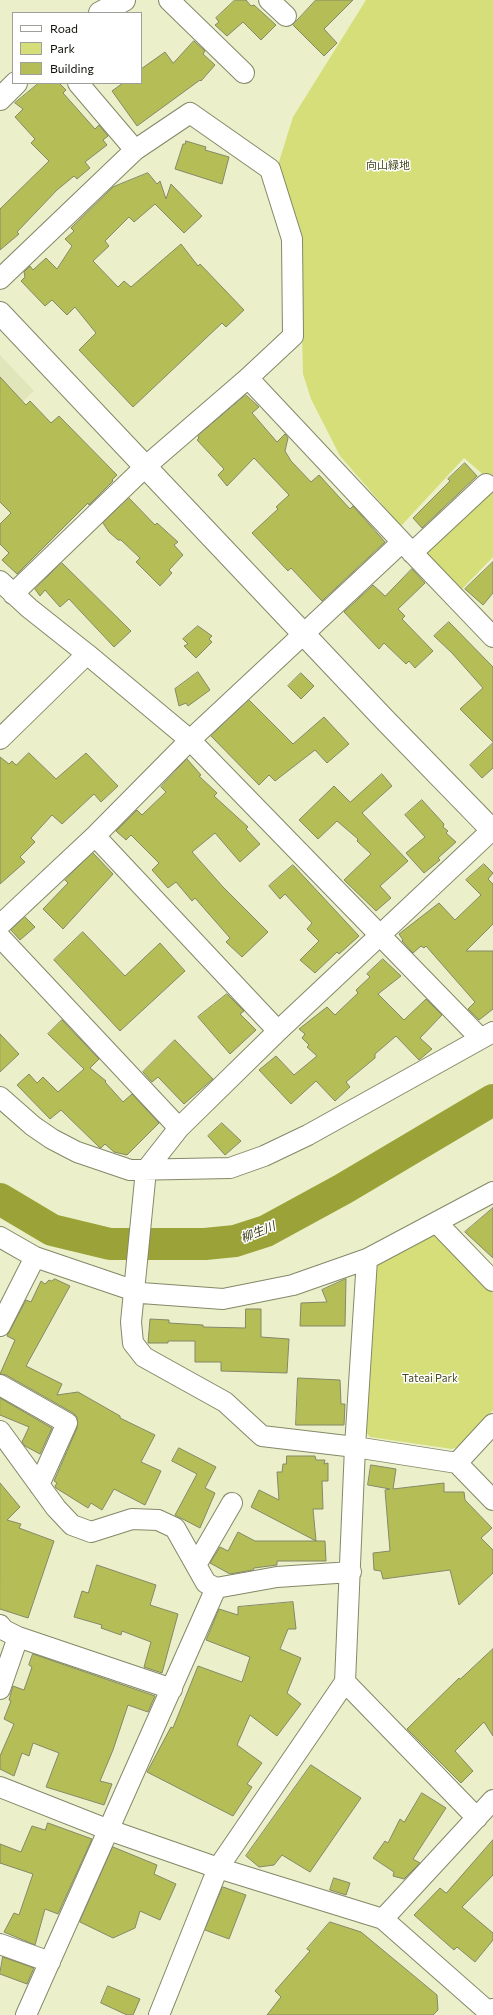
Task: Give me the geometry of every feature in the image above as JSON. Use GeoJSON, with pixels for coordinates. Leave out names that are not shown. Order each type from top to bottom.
{"type":"FeatureCollection","features":[{"type":"Feature","properties":{"kind":"street"},"geometry":{"type":"LineString","coordinates":[[102,12],[124,0]]}},
{"type":"Feature","properties":{"kind":"street"},"geometry":{"type":"LineString","coordinates":[[169,0],[244,73]]}},
{"type":"Feature","properties":{"kind":"street"},"geometry":{"type":"LineString","coordinates":[[269,0],[286,16]]}},
{"type":"Feature","properties":{"kind":"street"},"geometry":{"type":"LineString","coordinates":[[79,84],[135,150]]}},
{"type":"Feature","properties":{"kind":"street"},"geometry":{"type":"LineString","coordinates":[[0,280],[135,150],[190,113],[270,169],[292,239],[293,336],[248,378],[7,588],[190,740],[379,936],[486,1035],[308,1135],[230,1168],[130,1170],[77,1152],[52,1139],[33,1126],[0,1097]]}},
{"type":"Feature","properties":{"kind":"street"},"geometry":{"type":"LineString","coordinates":[[0,313],[303,633],[493,830],[278,1031],[179,1128],[146,1170],[133,1290],[131,1322],[133,1343],[144,1357],[225,1402],[262,1436],[355,1447],[457,1463],[493,1500]]}},
{"type":"Feature","properties":{"kind":"street"},"geometry":{"type":"LineString","coordinates":[[248,378],[407,548],[493,637]]}},
{"type":"Feature","properties":{"kind":"street"},"geometry":{"type":"LineString","coordinates":[[0,925],[95,836],[190,740],[303,633],[486,484]]}},
{"type":"Feature","properties":{"kind":"street"},"geometry":{"type":"LineString","coordinates":[[0,739],[88,654]]}},
{"type":"Feature","properties":{"kind":"street"},"geometry":{"type":"LineString","coordinates":[[95,836],[278,1031]]}},
{"type":"Feature","properties":{"kind":"street"},"geometry":{"type":"LineString","coordinates":[[0,937],[179,1128]]}},
{"type":"Feature","properties":{"kind":"street"},"geometry":{"type":"LineString","coordinates":[[0,1237],[35,1257],[141,1294],[223,1299],[293,1285],[367,1259],[493,1192]]}},
{"type":"Feature","properties":{"kind":"street"},"geometry":{"type":"LineString","coordinates":[[437,1223],[493,1281]]}},
{"type":"Feature","properties":{"kind":"street"},"geometry":{"type":"LineString","coordinates":[[0,1326],[35,1257]]}},
{"type":"Feature","properties":{"kind":"street"},"geometry":{"type":"LineString","coordinates":[[159,2015],[218,1868],[345,1682],[351,1572],[355,1447],[367,1259]]}},
{"type":"Feature","properties":{"kind":"street"},"geometry":{"type":"LineString","coordinates":[[0,1385],[67,1423],[39,1485]]}},
{"type":"Feature","properties":{"kind":"street"},"geometry":{"type":"LineString","coordinates":[[457,1463],[493,1424]]}},
{"type":"Feature","properties":{"kind":"street"},"geometry":{"type":"LineString","coordinates":[[0,1431],[39,1485],[72,1525],[91,1532],[132,1519],[158,1520],[175,1528],[206,1582],[216,1588],[277,1577],[351,1572]]}},
{"type":"Feature","properties":{"kind":"street"},"geometry":{"type":"LineString","coordinates":[[196,1565],[232,1503]]}},
{"type":"Feature","properties":{"kind":"street"},"geometry":{"type":"LineString","coordinates":[[26,2015],[110,1830],[216,1588]]}},
{"type":"Feature","properties":{"kind":"street"},"geometry":{"type":"LineString","coordinates":[[0,1625],[4,1630],[18,1637],[172,1689]]}},
{"type":"Feature","properties":{"kind":"street"},"geometry":{"type":"LineString","coordinates":[[0,1689],[18,1637]]}},
{"type":"Feature","properties":{"kind":"street"},"geometry":{"type":"LineString","coordinates":[[345,1682],[477,1818]]}},
{"type":"Feature","properties":{"kind":"street"},"geometry":{"type":"LineString","coordinates":[[0,1787],[110,1830],[218,1868],[383,1919],[491,2014]]}},
{"type":"Feature","properties":{"kind":"street"},"geometry":{"type":"LineString","coordinates":[[383,1919],[493,1800]]}},
{"type":"Feature","properties":{"kind":"street"},"geometry":{"type":"LineString","coordinates":[[0,1944],[50,1962]]}},
{"type":"Feature","properties":{"kind":"shaded area"},"geometry":{"type":"Polygon","coordinates":[[[0,355],[34,391],[0,422],[0,355]]]}},
{"type":"Feature","properties":{"kind":"green space","name":"向山緑地"},"geometry":{"type":"Polygon","coordinates":[[[366,0],[493,0],[493,483],[464,458],[401,526],[340,456],[311,399],[303,374],[302,334],[278,165],[293,117],[366,0]]]}},
{"type":"Feature","properties":{"kind":"green space"},"geometry":{"type":"Polygon","coordinates":[[[493,489],[493,557],[460,591],[423,554],[493,489]]]}},
{"type":"Feature","properties":{"kind":"green space","name":"Tateai Park"},"geometry":{"type":"Polygon","coordinates":[[[428,1233],[441,1235],[493,1293],[493,1410],[460,1446],[452,1449],[370,1437],[364,1430],[372,1265],[428,1233]]]}},
{"type":"Feature","properties":{"kind":"building"},"geometry":{"type":"Polygon","coordinates":[[[235,0],[246,0],[251,6],[254,5],[276,25],[261,40],[243,22],[227,36],[215,25],[219,22],[216,18],[235,0]]]}},
{"type":"Feature","properties":{"kind":"building"},"geometry":{"type":"Polygon","coordinates":[[[316,0],[353,0],[324,29],[337,43],[324,56],[293,25],[316,0]]]}},
{"type":"Feature","properties":{"kind":"building"},"geometry":{"type":"Polygon","coordinates":[[[194,41],[205,51],[203,54],[215,65],[201,81],[200,80],[137,126],[112,91],[122,84],[142,84],[142,68],[165,52],[173,63],[194,41]]]}},
{"type":"Feature","properties":{"kind":"building"},"geometry":{"type":"Polygon","coordinates":[[[38,84],[60,84],[66,90],[63,93],[95,129],[99,125],[108,136],[103,140],[107,145],[85,162],[90,168],[77,179],[74,176],[57,190],[17,232],[19,234],[0,250],[0,209],[49,161],[31,143],[35,139],[15,117],[23,109],[15,103],[38,84]]]}},
{"type":"Feature","properties":{"kind":"building"},"geometry":{"type":"Polygon","coordinates":[[[186,141],[206,147],[205,150],[229,157],[222,184],[175,169],[183,144],[185,144],[186,141]]]}},
{"type":"Feature","properties":{"kind":"building"},"geometry":{"type":"Polygon","coordinates":[[[148,173],[157,184],[160,181],[166,199],[171,184],[202,216],[184,233],[155,204],[134,222],[129,217],[105,241],[109,246],[93,261],[118,287],[124,281],[131,287],[181,244],[198,266],[200,264],[244,310],[226,327],[222,323],[133,407],[79,350],[96,333],[75,307],[67,315],[52,300],[45,306],[21,281],[25,277],[24,272],[30,266],[33,270],[46,258],[57,269],[72,246],[65,239],[74,231],[71,228],[113,187],[148,173]]]}},
{"type":"Feature","properties":{"kind":"building"},"geometry":{"type":"Polygon","coordinates":[[[0,377],[26,405],[30,401],[51,423],[59,416],[117,475],[89,505],[88,503],[17,574],[2,560],[9,553],[0,544],[0,524],[11,513],[0,502],[0,377]]]}},
{"type":"Feature","properties":{"kind":"building"},"geometry":{"type":"Polygon","coordinates":[[[246,395],[259,407],[252,413],[277,442],[285,434],[288,438],[285,451],[291,461],[311,482],[319,475],[350,509],[353,506],[385,542],[322,601],[291,568],[288,571],[252,533],[278,509],[276,507],[289,495],[254,458],[227,486],[218,475],[224,469],[197,440],[199,438],[198,436],[246,395]]]}},
{"type":"Feature","properties":{"kind":"building"},"geometry":{"type":"Polygon","coordinates":[[[465,463],[477,476],[422,528],[413,518],[450,481],[448,479],[465,463]]]}},
{"type":"Feature","properties":{"kind":"building"},"geometry":{"type":"Polygon","coordinates":[[[129,498],[155,525],[157,523],[178,542],[174,545],[183,555],[169,570],[172,573],[160,586],[136,562],[140,558],[121,540],[118,540],[109,532],[103,523],[129,498]]]}},
{"type":"Feature","properties":{"kind":"building"},"geometry":{"type":"Polygon","coordinates":[[[493,562],[493,593],[483,605],[465,589],[493,562]]]}},
{"type":"Feature","properties":{"kind":"building"},"geometry":{"type":"Polygon","coordinates":[[[62,563],[131,631],[114,647],[69,599],[60,607],[45,590],[40,596],[35,589],[62,563]]]}},
{"type":"Feature","properties":{"kind":"building"},"geometry":{"type":"Polygon","coordinates":[[[412,569],[425,583],[398,609],[405,616],[402,619],[433,651],[415,668],[409,661],[406,664],[384,643],[379,649],[344,612],[373,585],[385,596],[412,569]]]}},
{"type":"Feature","properties":{"kind":"building"},"geometry":{"type":"Polygon","coordinates":[[[449,622],[493,667],[493,742],[460,709],[483,688],[452,653],[434,636],[449,622]]]}},
{"type":"Feature","properties":{"kind":"building"},"geometry":{"type":"Polygon","coordinates":[[[198,626],[212,636],[209,639],[212,642],[196,658],[184,646],[188,644],[183,639],[198,626]]]}},
{"type":"Feature","properties":{"kind":"building"},"geometry":{"type":"Polygon","coordinates":[[[198,672],[210,690],[188,706],[186,703],[179,706],[175,689],[198,672]]]}},
{"type":"Feature","properties":{"kind":"building"},"geometry":{"type":"Polygon","coordinates":[[[301,673],[314,686],[301,699],[288,686],[301,673]]]}},
{"type":"Feature","properties":{"kind":"building"},"geometry":{"type":"Polygon","coordinates":[[[249,700],[293,744],[324,717],[349,744],[327,763],[315,750],[275,781],[269,775],[259,785],[211,736],[249,700]]]}},
{"type":"Feature","properties":{"kind":"building"},"geometry":{"type":"Polygon","coordinates":[[[493,743],[493,768],[482,778],[470,765],[493,743]]]}},
{"type":"Feature","properties":{"kind":"building"},"geometry":{"type":"Polygon","coordinates":[[[29,753],[56,779],[86,753],[118,786],[101,802],[94,794],[62,824],[52,815],[31,838],[35,842],[20,857],[25,862],[0,884],[0,757],[9,764],[12,761],[16,765],[29,753]]]}},
{"type":"Feature","properties":{"kind":"building"},"geometry":{"type":"Polygon","coordinates":[[[187,759],[201,775],[199,776],[217,793],[214,796],[248,827],[246,829],[260,844],[240,862],[215,833],[192,852],[223,887],[268,932],[242,957],[226,942],[230,938],[195,898],[192,901],[176,882],[168,888],[152,870],[159,863],[131,835],[126,840],[116,831],[137,810],[142,815],[166,792],[161,787],[187,759]]]}},
{"type":"Feature","properties":{"kind":"building"},"geometry":{"type":"Polygon","coordinates":[[[382,774],[392,786],[362,813],[408,861],[380,886],[391,898],[376,911],[344,880],[371,854],[357,841],[358,839],[337,821],[318,839],[299,820],[334,786],[350,802],[382,774]]]}},
{"type":"Feature","properties":{"kind":"building"},"geometry":{"type":"Polygon","coordinates":[[[422,800],[444,824],[443,827],[448,831],[446,833],[456,842],[438,858],[440,860],[424,873],[406,853],[425,837],[405,815],[422,800]]]}},
{"type":"Feature","properties":{"kind":"building"},"geometry":{"type":"Polygon","coordinates":[[[93,853],[113,874],[63,929],[43,909],[68,883],[65,880],[93,853]]]}},
{"type":"Feature","properties":{"kind":"building"},"geometry":{"type":"Polygon","coordinates":[[[484,864],[493,873],[488,879],[493,884],[493,924],[466,951],[493,951],[493,1009],[479,1020],[468,1009],[475,1002],[426,946],[424,948],[421,946],[413,953],[402,941],[403,940],[399,934],[439,903],[455,920],[481,895],[466,880],[484,864]]]}},
{"type":"Feature","properties":{"kind":"building"},"geometry":{"type":"Polygon","coordinates":[[[293,865],[359,936],[339,954],[337,952],[315,973],[300,960],[319,941],[307,929],[312,923],[285,894],[280,899],[269,886],[293,865]]]}},
{"type":"Feature","properties":{"kind":"building"},"geometry":{"type":"Polygon","coordinates":[[[25,917],[35,927],[20,940],[11,930],[25,917]]]}},
{"type":"Feature","properties":{"kind":"building"},"geometry":{"type":"Polygon","coordinates":[[[83,932],[125,976],[160,943],[185,971],[120,1031],[54,960],[83,932]]]}},
{"type":"Feature","properties":{"kind":"building"},"geometry":{"type":"Polygon","coordinates":[[[383,959],[401,976],[378,994],[404,1020],[426,999],[442,1015],[420,1038],[432,1049],[419,1060],[396,1036],[375,1054],[375,1058],[346,1082],[350,1087],[335,1101],[316,1081],[291,1104],[259,1070],[276,1056],[294,1075],[317,1056],[307,1047],[309,1045],[302,1038],[305,1034],[299,1029],[327,1007],[335,1015],[358,993],[356,990],[370,977],[367,974],[383,959]]]}},
{"type":"Feature","properties":{"kind":"building"},"geometry":{"type":"Polygon","coordinates":[[[227,994],[244,1011],[240,1014],[256,1030],[230,1054],[198,1017],[227,994]]]}},
{"type":"Feature","properties":{"kind":"building"},"geometry":{"type":"Polygon","coordinates":[[[62,1020],[99,1059],[90,1068],[106,1081],[105,1082],[123,1102],[132,1094],[159,1123],[127,1155],[114,1152],[105,1144],[101,1148],[99,1147],[61,1110],[50,1119],[17,1085],[29,1074],[37,1083],[43,1077],[58,1092],[84,1069],[48,1034],[62,1020]]]}},
{"type":"Feature","properties":{"kind":"building"},"geometry":{"type":"Polygon","coordinates":[[[0,1034],[19,1054],[0,1072],[0,1034]]]}},
{"type":"Feature","properties":{"kind":"building"},"geometry":{"type":"Polygon","coordinates":[[[175,1040],[213,1079],[184,1104],[158,1077],[152,1082],[143,1072],[175,1040]]]}},
{"type":"Feature","properties":{"kind":"building"},"geometry":{"type":"Polygon","coordinates":[[[222,1123],[241,1141],[225,1155],[208,1136],[222,1123]]]}},
{"type":"Feature","properties":{"kind":"building"},"geometry":{"type":"Polygon","coordinates":[[[493,1208],[493,1258],[465,1232],[493,1208]]]}},
{"type":"Feature","properties":{"kind":"building"},"geometry":{"type":"Polygon","coordinates":[[[55,1279],[70,1286],[26,1366],[62,1384],[57,1395],[78,1392],[120,1416],[120,1418],[155,1435],[141,1462],[161,1471],[145,1505],[114,1489],[102,1510],[91,1503],[88,1508],[56,1488],[55,1486],[57,1483],[54,1481],[77,1428],[77,1417],[73,1413],[6,1375],[0,1374],[15,1340],[7,1336],[26,1300],[31,1302],[41,1281],[45,1284],[49,1280],[51,1281],[55,1279]]]}},
{"type":"Feature","properties":{"kind":"building"},"geometry":{"type":"Polygon","coordinates":[[[346,1279],[345,1326],[300,1326],[301,1303],[327,1302],[322,1290],[346,1279]]]}},
{"type":"Feature","properties":{"kind":"building"},"geometry":{"type":"Polygon","coordinates":[[[246,1309],[261,1309],[261,1337],[289,1339],[287,1373],[221,1371],[221,1362],[195,1362],[195,1341],[148,1343],[150,1319],[169,1320],[169,1323],[203,1325],[203,1327],[245,1328],[246,1309]]]}},
{"type":"Feature","properties":{"kind":"building"},"geometry":{"type":"Polygon","coordinates":[[[298,1378],[340,1380],[341,1404],[345,1404],[344,1425],[296,1425],[298,1378]]]}},
{"type":"Feature","properties":{"kind":"building"},"geometry":{"type":"Polygon","coordinates":[[[0,1398],[52,1428],[40,1454],[25,1446],[22,1442],[29,1427],[0,1415],[0,1398]]]}},
{"type":"Feature","properties":{"kind":"building"},"geometry":{"type":"Polygon","coordinates":[[[179,1448],[216,1467],[205,1488],[215,1493],[200,1528],[175,1515],[197,1474],[172,1461],[179,1448]]]}},
{"type":"Feature","properties":{"kind":"building"},"geometry":{"type":"Polygon","coordinates":[[[287,1456],[315,1456],[316,1460],[325,1460],[324,1464],[328,1463],[328,1481],[322,1481],[323,1509],[313,1509],[316,1541],[251,1507],[259,1490],[279,1500],[277,1472],[282,1472],[283,1464],[286,1464],[287,1456]]]}},
{"type":"Feature","properties":{"kind":"building"},"geometry":{"type":"Polygon","coordinates":[[[371,1465],[396,1469],[393,1489],[444,1483],[444,1492],[464,1492],[465,1500],[492,1528],[481,1538],[493,1550],[493,1573],[459,1605],[450,1570],[383,1579],[381,1571],[374,1570],[373,1553],[390,1551],[385,1490],[390,1489],[368,1485],[371,1465]]]}},
{"type":"Feature","properties":{"kind":"building"},"geometry":{"type":"Polygon","coordinates":[[[0,1483],[20,1507],[7,1520],[21,1524],[19,1528],[54,1541],[28,1618],[0,1609],[0,1483]]]}},
{"type":"Feature","properties":{"kind":"building"},"geometry":{"type":"Polygon","coordinates":[[[238,1532],[255,1541],[325,1541],[326,1561],[277,1561],[277,1565],[254,1568],[253,1570],[230,1574],[210,1563],[220,1547],[228,1551],[238,1532]]]}},
{"type":"Feature","properties":{"kind":"building"},"geometry":{"type":"Polygon","coordinates":[[[97,1565],[156,1585],[150,1605],[178,1614],[162,1673],[144,1667],[151,1642],[122,1631],[121,1635],[101,1628],[102,1625],[74,1617],[82,1591],[88,1593],[97,1565]]]}},
{"type":"Feature","properties":{"kind":"building"},"geometry":{"type":"Polygon","coordinates":[[[293,1602],[296,1629],[288,1629],[280,1649],[301,1658],[287,1693],[301,1704],[277,1736],[250,1715],[237,1745],[262,1763],[247,1784],[252,1787],[233,1816],[147,1772],[171,1727],[173,1728],[198,1666],[242,1682],[250,1657],[206,1640],[219,1609],[238,1615],[238,1607],[293,1602]]]}},
{"type":"Feature","properties":{"kind":"building"},"geometry":{"type":"Polygon","coordinates":[[[493,1649],[493,1736],[484,1722],[455,1751],[473,1771],[461,1783],[407,1729],[459,1678],[460,1679],[493,1649]]]}},
{"type":"Feature","properties":{"kind":"building"},"geometry":{"type":"Polygon","coordinates":[[[33,1654],[155,1696],[148,1712],[128,1705],[113,1750],[100,1781],[112,1784],[104,1805],[46,1787],[59,1753],[33,1743],[29,1756],[22,1753],[14,1776],[0,1769],[0,1756],[14,1724],[4,1719],[11,1701],[9,1700],[13,1686],[24,1690],[32,1667],[29,1665],[33,1654]]]}},
{"type":"Feature","properties":{"kind":"building"},"geometry":{"type":"Polygon","coordinates":[[[311,1765],[361,1798],[310,1872],[282,1855],[274,1865],[259,1867],[246,1856],[311,1765]]]}},
{"type":"Feature","properties":{"kind":"building"},"geometry":{"type":"Polygon","coordinates":[[[422,1793],[446,1808],[413,1859],[420,1863],[404,1879],[393,1876],[394,1872],[373,1858],[385,1841],[388,1843],[400,1819],[404,1822],[422,1793]]]}},
{"type":"Feature","properties":{"kind":"building"},"geometry":{"type":"Polygon","coordinates":[[[48,1823],[92,1839],[58,1914],[45,1909],[35,1945],[4,1932],[14,1913],[19,1915],[33,1874],[0,1863],[0,1844],[21,1852],[32,1826],[45,1830],[48,1823]]]}},
{"type":"Feature","properties":{"kind":"building"},"geometry":{"type":"Polygon","coordinates":[[[493,1840],[493,1875],[462,1907],[493,1933],[493,1940],[475,1962],[457,1947],[454,1950],[414,1915],[440,1888],[446,1893],[493,1840]]]}},
{"type":"Feature","properties":{"kind":"building"},"geometry":{"type":"Polygon","coordinates":[[[113,1847],[157,1865],[154,1874],[176,1884],[160,1920],[140,1911],[135,1928],[113,1938],[80,1922],[113,1847]]]}},
{"type":"Feature","properties":{"kind":"building"},"geometry":{"type":"Polygon","coordinates":[[[334,1878],[350,1883],[346,1895],[330,1890],[334,1878]]]}},
{"type":"Feature","properties":{"kind":"building"},"geometry":{"type":"Polygon","coordinates":[[[223,1887],[246,1895],[229,1939],[205,1930],[223,1887]]]}},
{"type":"Feature","properties":{"kind":"building"},"geometry":{"type":"Polygon","coordinates":[[[330,1922],[361,1932],[437,1995],[438,2010],[433,2015],[267,2015],[281,1997],[275,1991],[310,1951],[307,1949],[330,1922]]]}},
{"type":"Feature","properties":{"kind":"building"},"geometry":{"type":"Polygon","coordinates":[[[3,1957],[34,1968],[27,1984],[0,1974],[3,1957]]]}},
{"type":"Feature","properties":{"kind":"building"},"geometry":{"type":"Polygon","coordinates":[[[108,1986],[140,1999],[133,2015],[127,2015],[101,2003],[108,1986]]]}},
{"type":"Feature","properties":{"kind":"waterway","name":"柳生川"},"geometry":{"type":"LineString","coordinates":[[0,1199],[52,1230],[110,1244],[205,1244],[235,1241],[266,1231],[343,1189],[493,1100]]}}]}
